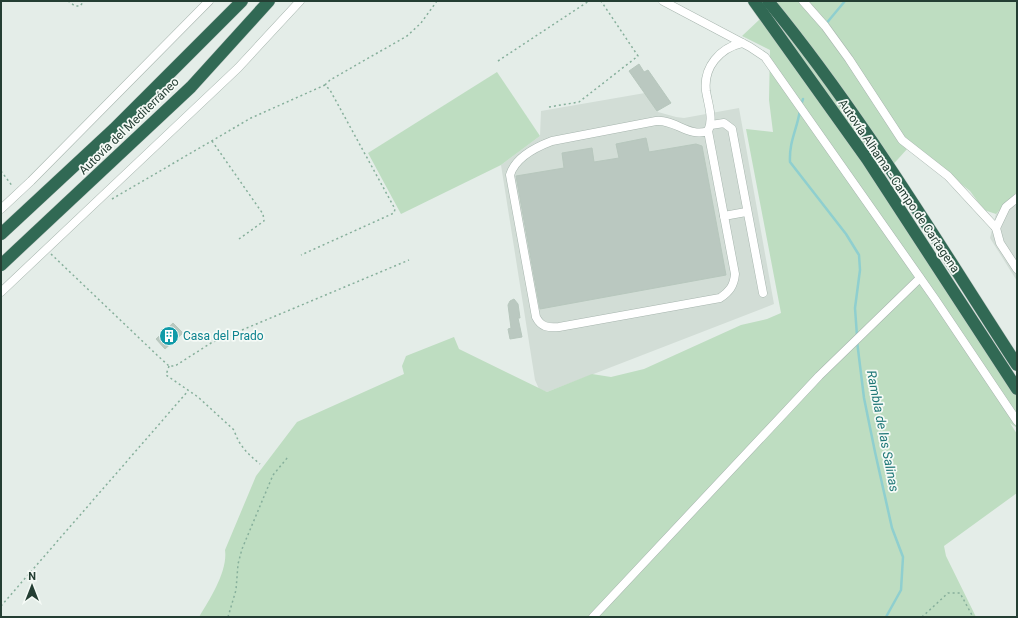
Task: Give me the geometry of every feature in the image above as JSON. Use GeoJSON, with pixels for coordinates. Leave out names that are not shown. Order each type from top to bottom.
{"type":"FeatureCollection","features":[{"type":"Feature","properties":{"kind":"highway"},"geometry":{"type":"LineString","coordinates":[[184,58],[188,49],[232,1]]}},
{"type":"Feature","properties":{"kind":"highway","name":"Autovía del Mediterráneo"},"geometry":{"type":"LineString","coordinates":[[1,234],[114,129],[242,1]]}},
{"type":"Feature","properties":{"kind":"highway","name":"Autovía del Mediterráneo"},"geometry":{"type":"LineString","coordinates":[[1,265],[191,87],[270,1]]}},
{"type":"Feature","properties":{"kind":"highway"},"geometry":{"type":"LineString","coordinates":[[191,87],[215,67],[277,1]]}},
{"type":"Feature","properties":{"kind":"highway","name":"Autovía Alhama - Campo de Cartagena"},"geometry":{"type":"LineString","coordinates":[[754,1],[867,159],[1017,389]]}},
{"type":"Feature","properties":{"kind":"highway","name":"Autovía Alhama - Campo de Cartagena"},"geometry":{"type":"LineString","coordinates":[[768,1],[797,36],[861,125],[1017,365]]}},
{"type":"Feature","properties":{"kind":"street"},"geometry":{"type":"LineString","coordinates":[[1,208],[18,193],[209,1]]}},
{"type":"Feature","properties":{"kind":"street"},"geometry":{"type":"LineString","coordinates":[[1,292],[238,68],[300,1]]}},
{"type":"Feature","properties":{"kind":"street"},"geometry":{"type":"LineString","coordinates":[[663,1],[742,43],[765,57],[920,278],[1017,421]]}},
{"type":"Feature","properties":{"kind":"street"},"geometry":{"type":"LineString","coordinates":[[803,1],[825,26],[849,59],[902,140],[948,176],[996,228],[1000,244],[1017,269]]}},
{"type":"Feature","properties":{"kind":"street"},"geometry":{"type":"LineString","coordinates":[[742,43],[733,45],[721,52],[712,63],[707,75],[706,89],[709,128],[734,274],[732,287],[720,298],[559,327],[545,327],[539,324],[536,317],[510,175],[516,164],[539,146],[564,138],[656,121],[670,122],[697,133],[709,128],[724,123],[732,128],[762,294]]}},
{"type":"Feature","properties":{"kind":"street"},"geometry":{"type":"LineString","coordinates":[[996,228],[1006,207],[1017,198]]}},
{"type":"Feature","properties":{"kind":"street"},"geometry":{"type":"LineString","coordinates":[[724,216],[746,212]]}},
{"type":"Feature","properties":{"kind":"street"},"geometry":{"type":"LineString","coordinates":[[593,617],[819,376],[920,278]]}},
{"type":"Feature","properties":{"kind":"path"},"geometry":{"type":"LineString","coordinates":[[68,1],[75,6],[80,6],[84,1]]}},
{"type":"Feature","properties":{"kind":"path"},"geometry":{"type":"LineString","coordinates":[[96,203],[116,198],[251,118],[325,85],[330,80],[407,36],[421,23],[437,1]]}},
{"type":"Feature","properties":{"kind":"path"},"geometry":{"type":"LineString","coordinates":[[498,61],[589,1]]}},
{"type":"Feature","properties":{"kind":"path"},"geometry":{"type":"LineString","coordinates":[[549,108],[578,102],[638,56],[601,1]]}},
{"type":"Feature","properties":{"kind":"path"},"geometry":{"type":"LineString","coordinates":[[301,255],[384,218],[394,213],[395,209],[330,90],[325,85]]}},
{"type":"Feature","properties":{"kind":"path"},"geometry":{"type":"LineString","coordinates":[[212,142],[263,214],[264,221],[239,239]]}},
{"type":"Feature","properties":{"kind":"path"},"geometry":{"type":"LineString","coordinates":[[1,171],[18,193]]}},
{"type":"Feature","properties":{"kind":"path"},"geometry":{"type":"LineString","coordinates":[[53,256],[169,366],[175,366],[211,343],[409,260]]}},
{"type":"Feature","properties":{"kind":"path"},"geometry":{"type":"LineString","coordinates":[[169,366],[166,375],[198,397],[234,430],[236,437],[247,454],[260,464]]}},
{"type":"Feature","properties":{"kind":"path"},"geometry":{"type":"LineString","coordinates":[[1,606],[188,391]]}},
{"type":"Feature","properties":{"kind":"path"},"geometry":{"type":"LineString","coordinates":[[228,617],[236,590],[238,564],[242,549],[272,475],[288,457]]}},
{"type":"Feature","properties":{"kind":"path"},"geometry":{"type":"LineString","coordinates":[[922,617],[948,592],[960,594],[973,617]]}},
{"type":"Feature","properties":{"kind":"shaded area"},"geometry":{"type":"Polygon","coordinates":[[[645,93],[658,112],[676,117],[684,118],[739,108],[774,304],[547,392],[539,389],[535,380],[501,165],[540,136],[541,111],[645,93]]]}},
{"type":"Feature","properties":{"kind":"shaded area"},"geometry":{"type":"Polygon","coordinates":[[[1017,192],[1017,281],[990,238],[996,214],[1017,192]]]}},
{"type":"Feature","properties":{"kind":"green space"},"geometry":{"type":"Polygon","coordinates":[[[779,1],[1017,1],[1017,192],[996,214],[984,210],[970,191],[917,149],[908,148],[879,180],[924,235],[939,271],[1017,392],[1017,428],[1010,423],[1017,434],[1017,493],[944,546],[946,556],[976,617],[199,617],[221,576],[224,567],[225,550],[256,476],[297,422],[404,374],[402,366],[406,356],[454,337],[459,349],[547,392],[592,374],[611,377],[644,369],[741,325],[767,319],[781,313],[746,129],[773,132],[769,100],[770,50],[742,36],[779,1]]]}},
{"type":"Feature","properties":{"kind":"green space"},"geometry":{"type":"Polygon","coordinates":[[[497,72],[540,136],[501,165],[401,214],[368,153],[497,72]]]}},
{"type":"Feature","properties":{"kind":"building"},"geometry":{"type":"Polygon","coordinates":[[[639,64],[644,72],[648,70],[671,103],[657,111],[629,71],[639,64]]]}},
{"type":"Feature","properties":{"kind":"building"},"geometry":{"type":"Polygon","coordinates":[[[646,138],[649,152],[696,144],[702,146],[726,275],[540,309],[516,176],[564,168],[562,153],[592,148],[594,162],[619,158],[616,144],[646,138]]]}},
{"type":"Feature","properties":{"kind":"building"},"geometry":{"type":"Polygon","coordinates":[[[514,299],[518,304],[520,318],[518,318],[522,337],[510,339],[508,329],[511,328],[508,305],[510,301],[514,299]]]}},
{"type":"Feature","properties":{"kind":"building","name":"Casa del Prado"},"geometry":{"type":"Polygon","coordinates":[[[173,323],[183,333],[165,349],[156,339],[173,323]]]}},
{"type":"Feature","properties":{"kind":"waterway","name":"Rambla de las Salinas"},"geometry":{"type":"LineString","coordinates":[[825,25],[845,1]]}},
{"type":"Feature","properties":{"kind":"waterway","name":"Rambla de las Salinas"},"geometry":{"type":"LineString","coordinates":[[801,105],[803,99]]}},
{"type":"Feature","properties":{"kind":"waterway","name":"Rambla de las Salinas"},"geometry":{"type":"LineString","coordinates":[[800,110],[792,142],[790,162],[846,234],[859,255],[860,270],[855,308],[857,336]]}},
{"type":"Feature","properties":{"kind":"waterway","name":"Rambla de las Salinas"},"geometry":{"type":"LineString","coordinates":[[857,341],[864,398],[875,452],[892,528],[903,557],[901,590],[886,617]]}},
{"type":"Feature","properties":{"kind":"place","name":"Casa del Prado"},"geometry":{"type":"Point","coordinates":[169,336]}}]}
